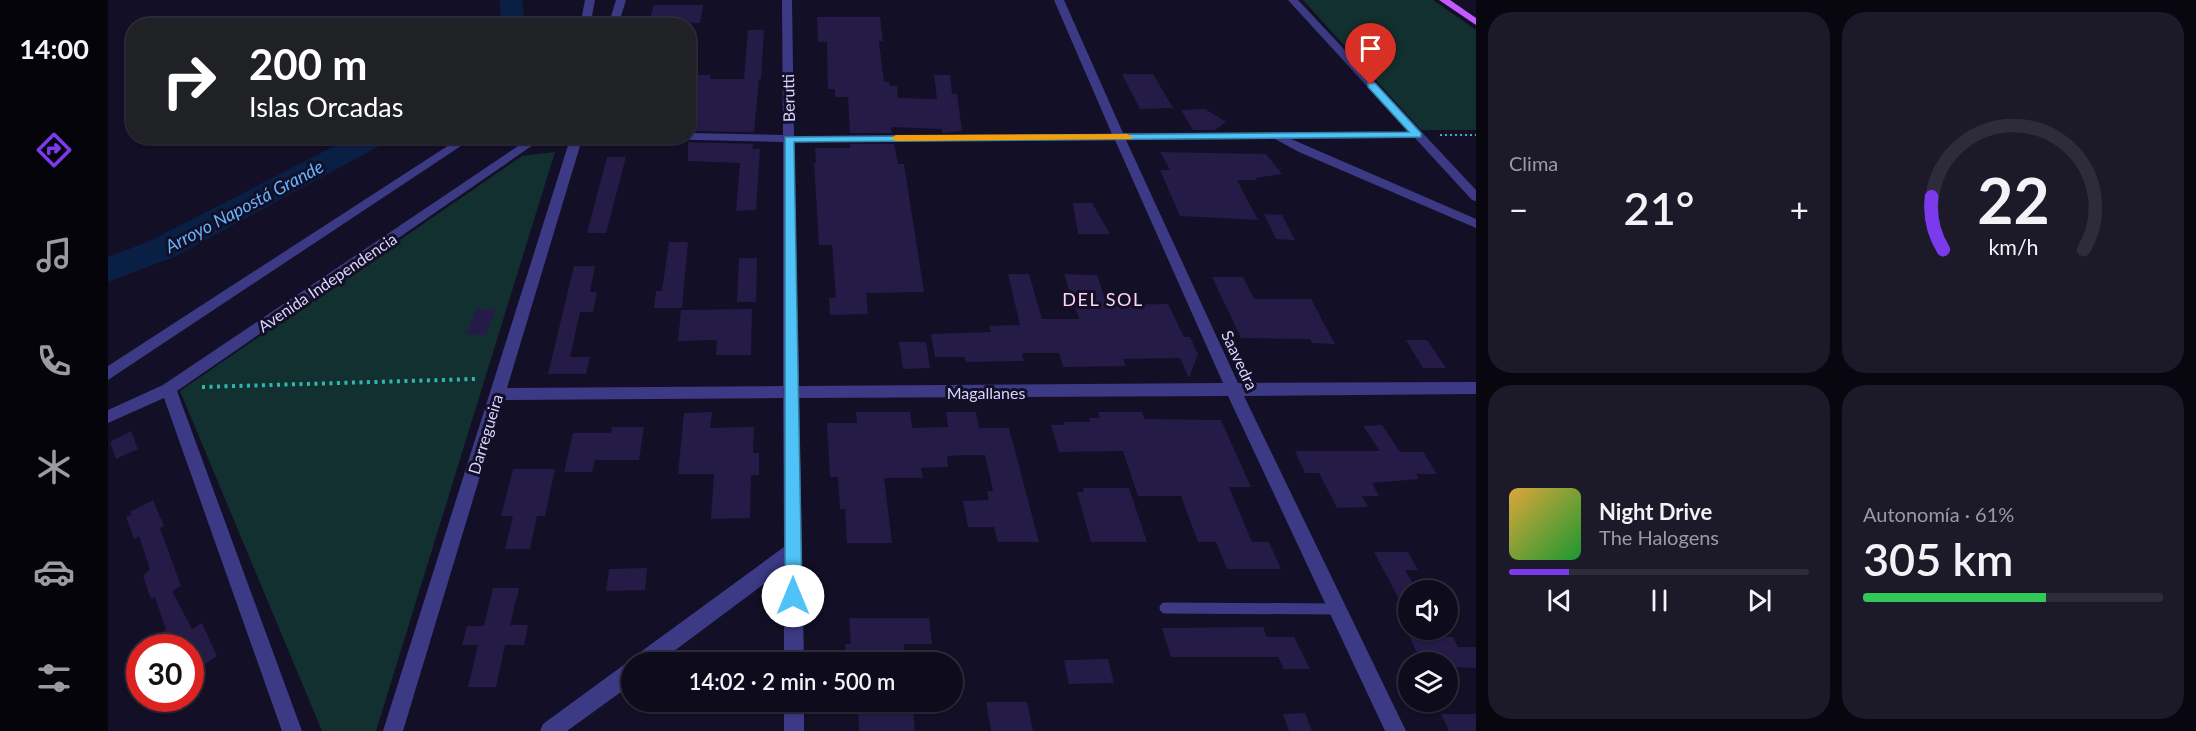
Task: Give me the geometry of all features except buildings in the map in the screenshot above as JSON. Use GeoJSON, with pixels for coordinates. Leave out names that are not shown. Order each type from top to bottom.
{"type":"FeatureCollection","features":[{"type":"Feature","properties":{"kind":"main road"},"geometry":{"type":"LineString","coordinates":[[1444,0],[1476,22]]}},
{"type":"Feature","properties":{"kind":"street"},"geometry":{"type":"LineString","coordinates":[[587,18],[590,0]]}},
{"type":"Feature","properties":{"kind":"street"},"geometry":{"type":"LineString","coordinates":[[615,18],[621,0]]}},
{"type":"Feature","properties":{"kind":"street","name":"Berutti"},"geometry":{"type":"LineString","coordinates":[[787,0],[794,652]]}},
{"type":"Feature","properties":{"kind":"street","name":"Saavedra"},"geometry":{"type":"LineString","coordinates":[[1059,0],[1118,137],[1235,391],[1336,609],[1396,731]]}},
{"type":"Feature","properties":{"kind":"street"},"geometry":{"type":"LineString","coordinates":[[1293,0],[1476,197]]}},
{"type":"Feature","properties":{"kind":"street"},"geometry":{"type":"LineString","coordinates":[[696,137],[789,139],[1274,134],[1418,135]]}},
{"type":"Feature","properties":{"kind":"street"},"geometry":{"type":"LineString","coordinates":[[1274,134],[1313,155],[1476,224]]}},
{"type":"Feature","properties":{"kind":"street"},"geometry":{"type":"LineString","coordinates":[[108,374],[459,144]]}},
{"type":"Feature","properties":{"kind":"street","name":"Avenida Independencia"},"geometry":{"type":"LineString","coordinates":[[108,417],[168,389],[529,144]]}},
{"type":"Feature","properties":{"kind":"street","name":"Darregueira"},"geometry":{"type":"LineString","coordinates":[[393,731],[575,144]]}},
{"type":"Feature","properties":{"kind":"street","name":"Magallanes"},"geometry":{"type":"LineString","coordinates":[[497,394],[1476,388]]}},
{"type":"Feature","properties":{"kind":"street"},"geometry":{"type":"LineString","coordinates":[[168,389],[292,731]]}},
{"type":"Feature","properties":{"kind":"street"},"geometry":{"type":"LineString","coordinates":[[108,406],[128,408]]}},
{"type":"Feature","properties":{"kind":"street"},"geometry":{"type":"LineString","coordinates":[[657,652],[793,551]]}},
{"type":"Feature","properties":{"kind":"street"},"geometry":{"type":"LineString","coordinates":[[550,731],[621,679]]}},
{"type":"Feature","properties":{"kind":"street"},"geometry":{"type":"LineString","coordinates":[[794,712],[794,731]]}},
{"type":"Feature","properties":{"kind":"lane"},"geometry":{"type":"LineString","coordinates":[[1165,608],[1336,609]]}},
{"type":"Feature","properties":{"kind":"path"},"geometry":{"type":"LineString","coordinates":[[1418,135],[1476,135]]}},
{"type":"Feature","properties":{"kind":"path"},"geometry":{"type":"LineString","coordinates":[[221,385],[476,379]]}},
{"type":"Feature","properties":{"kind":"green space"},"geometry":{"type":"Polygon","coordinates":[[[1303,0],[1433,0],[1476,30],[1476,130],[1421,130],[1303,0]]]}},
{"type":"Feature","properties":{"kind":"green space"},"geometry":{"type":"Polygon","coordinates":[[[555,152],[376,731],[322,731],[180,391],[522,156],[555,152]]]}},
{"type":"Feature","properties":{"kind":"waterway","name":"Arroyo Napostá Grande"},"geometry":{"type":"LineString","coordinates":[[511,0],[512,18]]}},
{"type":"Feature","properties":{"kind":"waterway","name":"Arroyo Napostá Grande"},"geometry":{"type":"LineString","coordinates":[[108,270],[162,249],[361,144]]}},
{"type":"Feature","properties":{"kind":"slow traffic"},"geometry":{"type":"LineString","coordinates":[[896,138],[1127,137]]}},
{"type":"Feature","properties":{"kind":"district","name":"DEL SOL"},"geometry":{"type":"Point","coordinates":[1103,299]}},
{"type":"Feature","properties":{"kind":"route"},"geometry":{"type":"LineString","coordinates":[[793,596],[789,139],[1274,134],[1418,135],[1371,85]]}}]}
